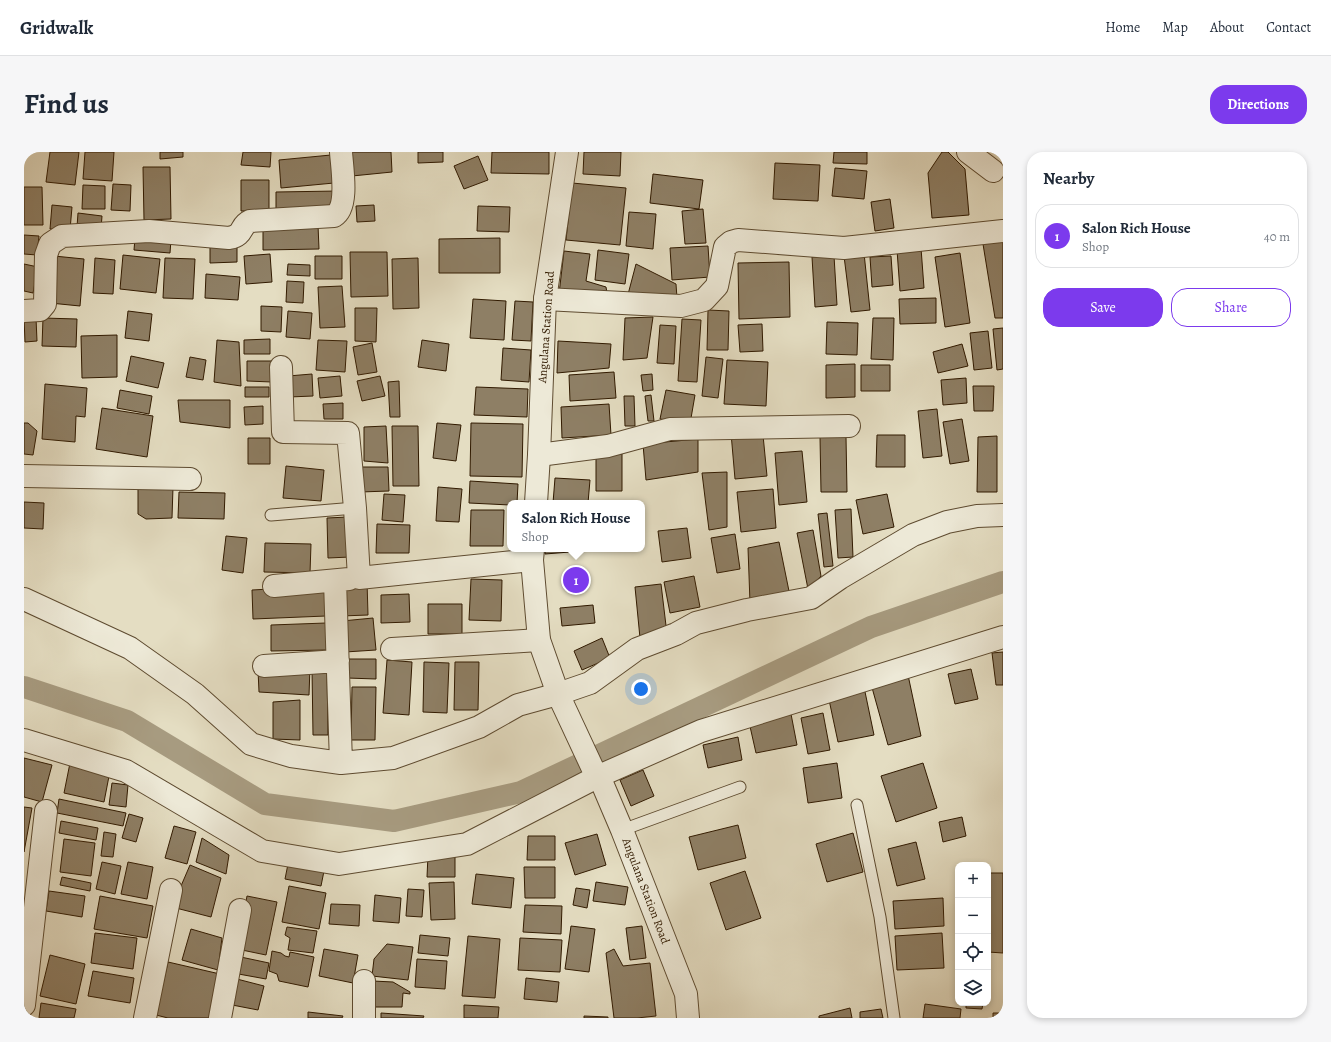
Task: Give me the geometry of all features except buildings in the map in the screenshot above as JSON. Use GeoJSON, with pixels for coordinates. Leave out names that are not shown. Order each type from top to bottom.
{"type":"FeatureCollection","features":[{"type":"Feature","properties":{"kind":"street"},"geometry":{"type":"LineString","coordinates":[[24,311],[40,310],[45,304],[46,255],[50,244],[62,236],[149,231],[229,238],[235,237],[239,234],[246,223],[250,221],[334,216],[338,213],[342,206],[344,195],[341,152]]}},
{"type":"Feature","properties":{"kind":"street","name":"Angulana Station Road"},"geometry":{"type":"LineString","coordinates":[[536,500],[545,299],[567,152]]}},
{"type":"Feature","properties":{"kind":"street"},"geometry":{"type":"LineString","coordinates":[[968,152],[993,171]]}},
{"type":"Feature","properties":{"kind":"street"},"geometry":{"type":"LineString","coordinates":[[545,299],[681,306],[704,300],[717,286],[725,247],[731,242],[738,240],[844,248],[1003,231]]}},
{"type":"Feature","properties":{"kind":"street"},"geometry":{"type":"LineString","coordinates":[[281,367],[283,432],[348,433],[355,508],[359,578]]}},
{"type":"Feature","properties":{"kind":"street"},"geometry":{"type":"LineString","coordinates":[[539,455],[608,446],[670,428],[849,426]]}},
{"type":"Feature","properties":{"kind":"street"},"geometry":{"type":"LineString","coordinates":[[24,476],[190,479]]}},
{"type":"Feature","properties":{"kind":"street"},"geometry":{"type":"LineString","coordinates":[[24,599],[130,648],[195,694],[251,744],[291,756],[341,763],[393,758],[479,727],[518,705],[590,683],[637,650],[676,634],[696,623],[747,610],[811,598],[840,578],[913,535],[947,522],[977,516],[1003,515]]}},
{"type":"Feature","properties":{"kind":"street"},"geometry":{"type":"LineString","coordinates":[[274,586],[335,581],[533,555],[539,640],[558,694],[596,772]]}},
{"type":"Feature","properties":{"kind":"street"},"geometry":{"type":"LineString","coordinates":[[335,581],[341,763]]}},
{"type":"Feature","properties":{"kind":"street"},"geometry":{"type":"LineString","coordinates":[[24,740],[126,771],[262,851],[339,864],[467,844],[596,772],[701,731],[1003,637]]}},
{"type":"Feature","properties":{"kind":"street"},"geometry":{"type":"LineString","coordinates":[[392,649],[539,640]]}},
{"type":"Feature","properties":{"kind":"street"},"geometry":{"type":"LineString","coordinates":[[264,666],[338,661]]}},
{"type":"Feature","properties":{"kind":"street","name":"Angulana Station Road"},"geometry":{"type":"LineString","coordinates":[[596,772],[622,830],[686,994],[688,1018]]}},
{"type":"Feature","properties":{"kind":"street"},"geometry":{"type":"LineString","coordinates":[[24,1005],[46,811]]}},
{"type":"Feature","properties":{"kind":"street"},"geometry":{"type":"LineString","coordinates":[[146,1018],[171,890]]}},
{"type":"Feature","properties":{"kind":"street"},"geometry":{"type":"LineString","coordinates":[[220,1018],[240,910]]}},
{"type":"Feature","properties":{"kind":"street"},"geometry":{"type":"LineString","coordinates":[[364,981],[364,1018]]}},
{"type":"Feature","properties":{"kind":"lane"},"geometry":{"type":"LineString","coordinates":[[271,515],[355,508]]}},
{"type":"Feature","properties":{"kind":"lane"},"geometry":{"type":"LineString","coordinates":[[622,830],[740,787]]}},
{"type":"Feature","properties":{"kind":"lane"},"geometry":{"type":"LineString","coordinates":[[857,805],[880,917],[894,1018]]}},
{"type":"Feature","properties":{"kind":"waterway"},"geometry":{"type":"LineString","coordinates":[[24,687],[127,721],[265,804],[394,821],[521,792],[871,627],[1003,582]]}},
{"type":"Feature","properties":{"kind":"place","name":"Salon Rich House"},"geometry":{"type":"Point","coordinates":[576,580]}}]}
